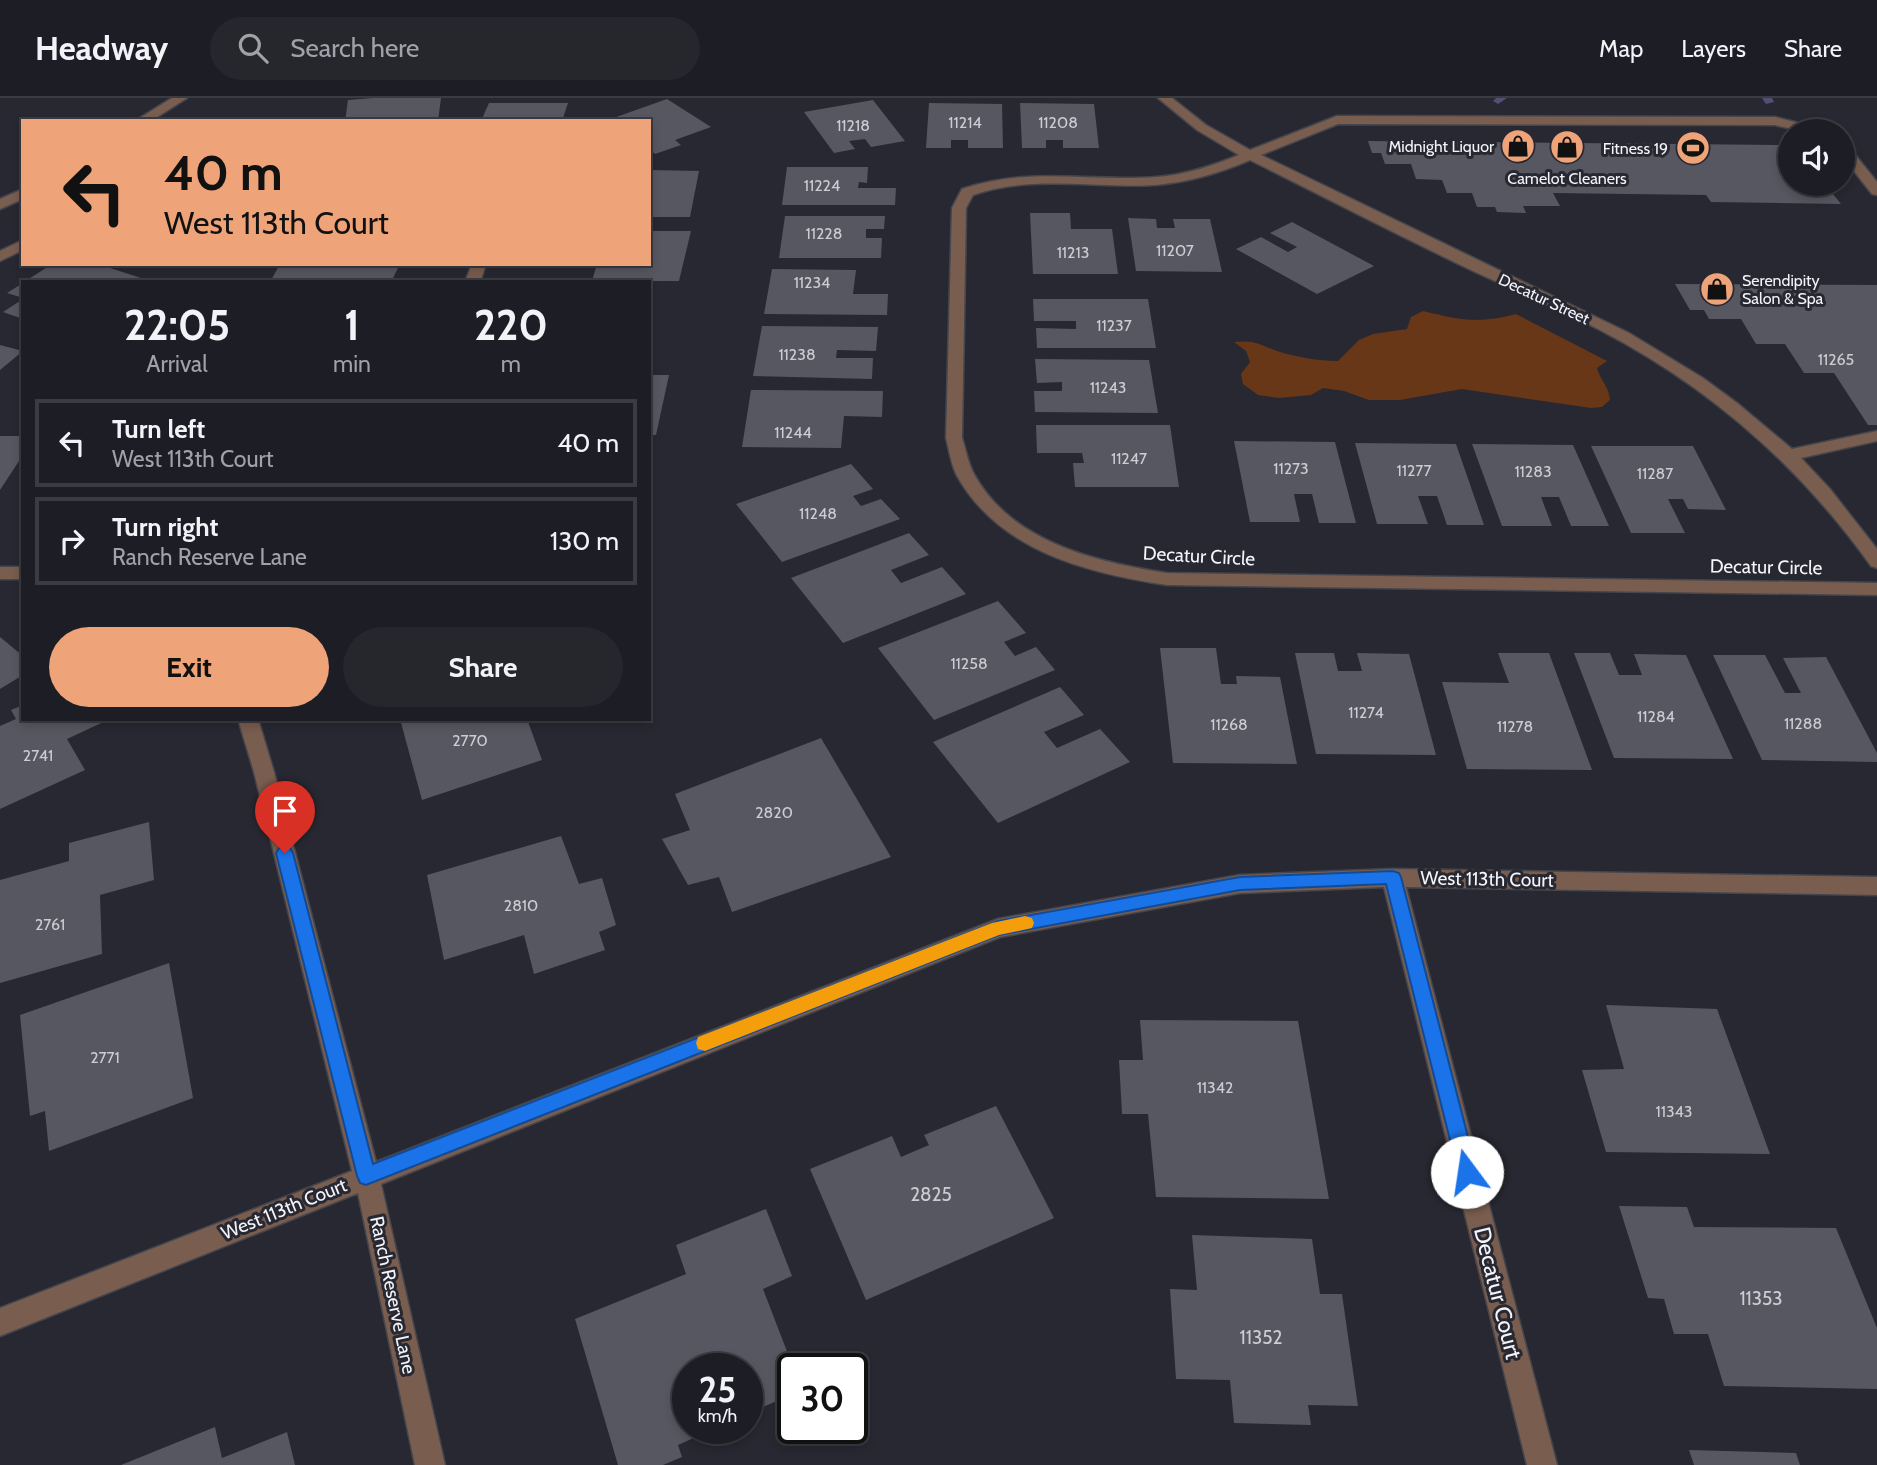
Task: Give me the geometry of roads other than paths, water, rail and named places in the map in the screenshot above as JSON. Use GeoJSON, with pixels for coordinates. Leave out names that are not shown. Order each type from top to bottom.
{"type":"FeatureCollection","features":[{"type":"Feature","properties":{"kind":"street"},"geometry":{"type":"LineString","coordinates":[[144,119],[181,98]]}},
{"type":"Feature","properties":{"kind":"street","name":"Decatur Street"},"geometry":{"type":"LineString","coordinates":[[1164,98],[1205,130],[1476,267],[1621,335],[1719,395],[1790,455],[1820,485],[1877,562]]}},
{"type":"Feature","properties":{"kind":"street"},"geometry":{"type":"LineString","coordinates":[[1253,155],[1315,126],[1336,120],[1778,122]]}},
{"type":"Feature","properties":{"kind":"street","name":"Decatur Circle"},"geometry":{"type":"LineString","coordinates":[[1253,155],[1180,178],[1154,181],[1012,180],[978,187],[963,197],[960,208],[954,438],[957,461],[969,486],[986,506],[1007,524],[1077,559],[1115,571],[1167,579],[1877,589]]}},
{"type":"Feature","properties":{"kind":"street"},"geometry":{"type":"LineString","coordinates":[[1855,164],[1877,191]]}},
{"type":"Feature","properties":{"kind":"street"},"geometry":{"type":"LineString","coordinates":[[0,205],[20,196]]}},
{"type":"Feature","properties":{"kind":"street"},"geometry":{"type":"LineString","coordinates":[[0,257],[21,245]]}},
{"type":"Feature","properties":{"kind":"street"},"geometry":{"type":"LineString","coordinates":[[1790,455],[1877,436]]}},
{"type":"Feature","properties":{"kind":"street"},"geometry":{"type":"LineString","coordinates":[[0,573],[21,573]]}},
{"type":"Feature","properties":{"kind":"street","name":"Ranch Reserve Lane"},"geometry":{"type":"LineString","coordinates":[[249,721],[268,785],[366,1176],[430,1465]]}},
{"type":"Feature","properties":{"kind":"street","name":"West 113th Court"},"geometry":{"type":"LineString","coordinates":[[0,1322],[998,928],[1240,884],[1393,877],[1877,886]]}},
{"type":"Feature","properties":{"kind":"street","name":"Decatur Court"},"geometry":{"type":"LineString","coordinates":[[1393,877],[1542,1465]]}},
{"type":"Feature","properties":{"kind":"waterway"},"geometry":{"type":"LineString","coordinates":[[1498,101],[1502,98]]}},
{"type":"Feature","properties":{"kind":"waterway"},"geometry":{"type":"LineString","coordinates":[[1767,98],[1769,102]]}},
{"type":"Feature","properties":{"kind":"place","name":"Midnight Liquor"},"geometry":{"type":"Point","coordinates":[1518,146]}},
{"type":"Feature","properties":{"kind":"place","name":"Camelot Cleaners"},"geometry":{"type":"Point","coordinates":[1567,147]}},
{"type":"Feature","properties":{"kind":"place","name":"Fitness 19"},"geometry":{"type":"Point","coordinates":[1693,148]}},
{"type":"Feature","properties":{"kind":"place","name":"Serendipity Salon & Spa"},"geometry":{"type":"Point","coordinates":[1717,289]}}]}
